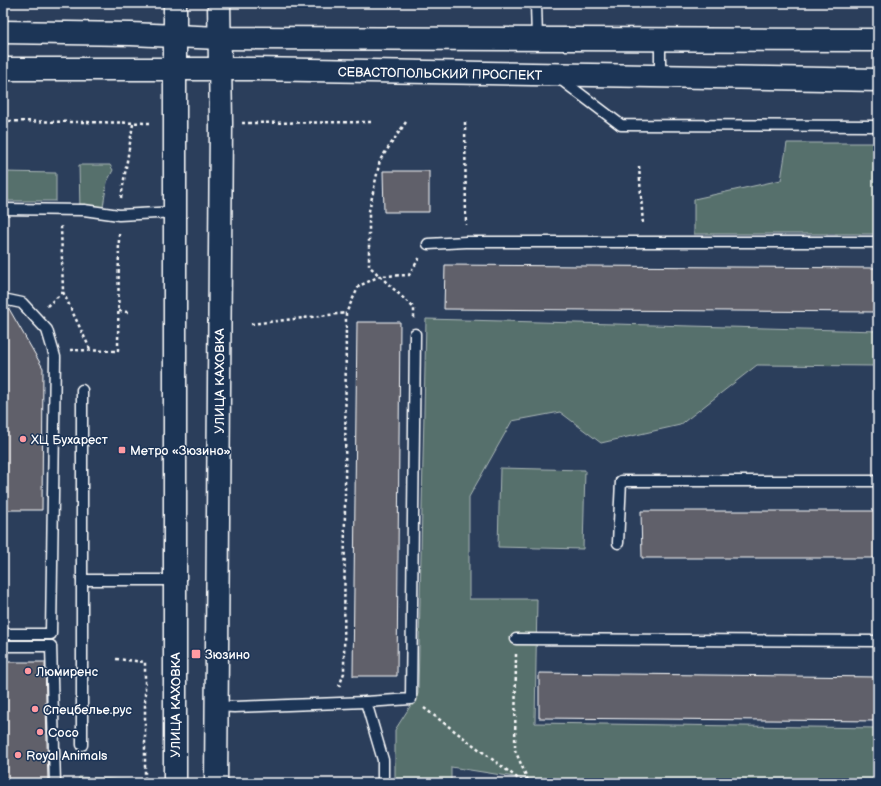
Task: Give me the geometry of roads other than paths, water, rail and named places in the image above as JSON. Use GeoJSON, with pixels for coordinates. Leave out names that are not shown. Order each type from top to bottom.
{"type":"FeatureCollection","features":[{"type":"Feature","properties":{"kind":"main road","name":"УЛИЦА КАХОВКА"},"geometry":{"type":"LineString","coordinates":[[175,783],[176,3]]}},
{"type":"Feature","properties":{"kind":"main road","name":"УЛИЦА КАХОВКА"},"geometry":{"type":"LineString","coordinates":[[216,783],[221,124],[219,3]]}},
{"type":"Feature","properties":{"kind":"main road"},"geometry":{"type":"LineString","coordinates":[[3,32],[131,34],[219,38],[878,40]]}},
{"type":"Feature","properties":{"kind":"main road","name":"СЕВАСТОПОЛЬСКИЙ ПРОСПЕКТ"},"geometry":{"type":"LineString","coordinates":[[3,69],[176,68],[878,80]]}},
{"type":"Feature","properties":{"kind":"lane"},"geometry":{"type":"LineString","coordinates":[[536,3],[537,39]]}},
{"type":"Feature","properties":{"kind":"lane"},"geometry":{"type":"LineString","coordinates":[[660,39],[660,77]]}},
{"type":"Feature","properties":{"kind":"lane"},"geometry":{"type":"LineString","coordinates":[[556,75],[621,125],[878,126]]}},
{"type":"Feature","properties":{"kind":"lane"},"geometry":{"type":"LineString","coordinates":[[3,209],[84,210],[118,216],[176,212]]}},
{"type":"Feature","properties":{"kind":"lane"},"geometry":{"type":"LineString","coordinates":[[428,244],[466,242],[878,242]]}},
{"type":"Feature","properties":{"kind":"lane"},"geometry":{"type":"LineString","coordinates":[[3,299],[22,303],[47,330],[55,357],[51,634],[3,634]]}},
{"type":"Feature","properties":{"kind":"lane"},"geometry":{"type":"LineString","coordinates":[[216,706],[234,707],[333,704],[411,699],[415,334]]}},
{"type":"Feature","properties":{"kind":"lane"},"geometry":{"type":"LineString","coordinates":[[82,390],[82,745]]}},
{"type":"Feature","properties":{"kind":"lane"},"geometry":{"type":"LineString","coordinates":[[618,543],[621,481],[878,481]]}},
{"type":"Feature","properties":{"kind":"lane"},"geometry":{"type":"LineString","coordinates":[[82,580],[175,580]]}},
{"type":"Feature","properties":{"kind":"lane"},"geometry":{"type":"LineString","coordinates":[[516,639],[878,641]]}},
{"type":"Feature","properties":{"kind":"lane"},"geometry":{"type":"LineString","coordinates":[[3,646],[51,646],[55,783]]}},
{"type":"Feature","properties":{"kind":"lane"},"geometry":{"type":"LineString","coordinates":[[366,702],[383,760],[383,783]]}},
{"type":"Feature","properties":{"kind":"place","name":"ХЦ Бухарест"},"geometry":{"type":"Point","coordinates":[23,439]}},
{"type":"Feature","properties":{"kind":"place","name":"Метро «Зюзино»"},"geometry":{"type":"Point","coordinates":[122,450]}},
{"type":"Feature","properties":{"kind":"place","name":"Зюзино"},"geometry":{"type":"Point","coordinates":[196,654]}},
{"type":"Feature","properties":{"kind":"place","name":"Люмиренс"},"geometry":{"type":"Point","coordinates":[28,671]}},
{"type":"Feature","properties":{"kind":"place","name":"Спецбелье.рус"},"geometry":{"type":"Point","coordinates":[35,709]}},
{"type":"Feature","properties":{"kind":"place","name":"Coco"},"geometry":{"type":"Point","coordinates":[40,732]}},
{"type":"Feature","properties":{"kind":"place","name":"Royal Animals"},"geometry":{"type":"Point","coordinates":[18,755]}}]}
